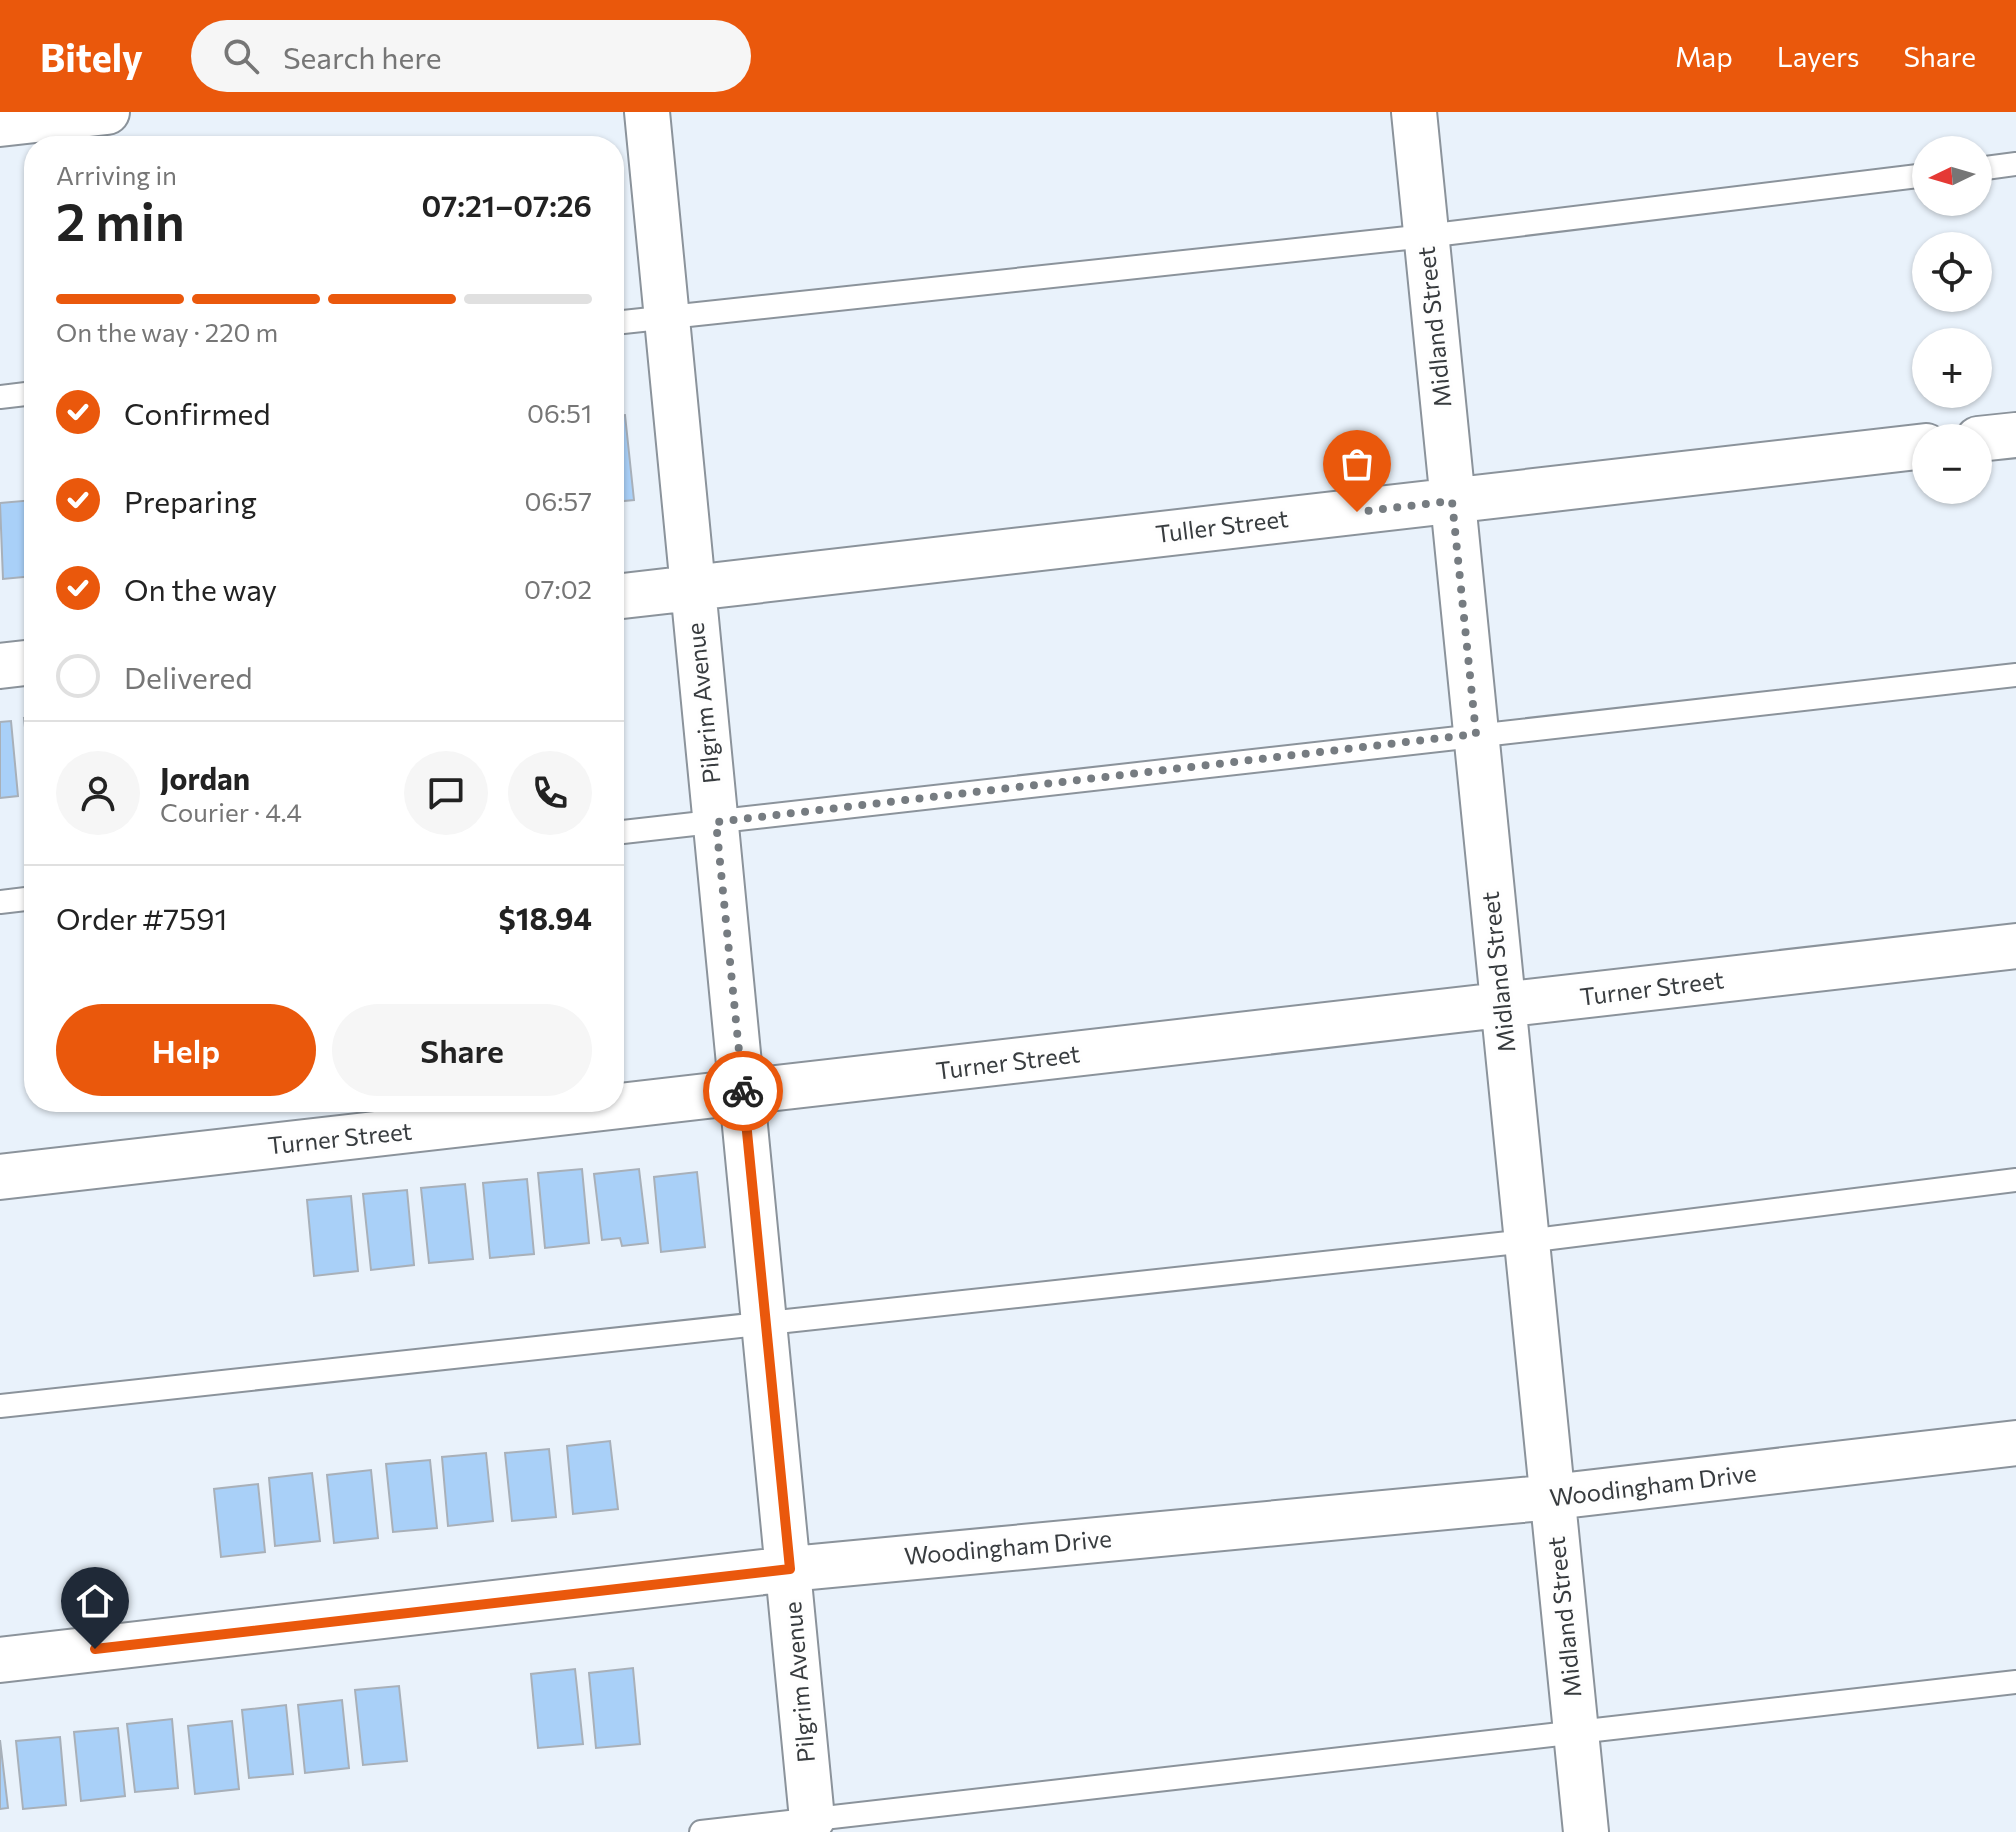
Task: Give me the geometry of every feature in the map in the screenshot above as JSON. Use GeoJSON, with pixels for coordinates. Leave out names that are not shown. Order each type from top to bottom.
{"type":"FeatureCollection","features":[{"type":"Feature","properties":{"kind":"street"},"geometry":{"type":"LineString","coordinates":[[0,124],[107,112]]}},
{"type":"Feature","properties":{"kind":"street","name":"Pilgrim Avenue"},"geometry":{"type":"LineString","coordinates":[[647,112],[812,1819]]}},
{"type":"Feature","properties":{"kind":"street","name":"Midland Street"},"geometry":{"type":"LineString","coordinates":[[1414,112],[1586,1832]]}},
{"type":"Feature","properties":{"kind":"street"},"geometry":{"type":"LineString","coordinates":[[1992,438],[2016,435]]}},
{"type":"Feature","properties":{"kind":"street","name":"Tuller Street"},"geometry":{"type":"LineString","coordinates":[[624,596],[1912,448]]}},
{"type":"Feature","properties":{"kind":"street"},"geometry":{"type":"LineString","coordinates":[[0,666],[24,663]]}},
{"type":"Feature","properties":{"kind":"street","name":"Turner Street"},"geometry":{"type":"LineString","coordinates":[[624,1106],[2016,946]]}},
{"type":"Feature","properties":{"kind":"street","name":"Turner Street"},"geometry":{"type":"LineString","coordinates":[[0,1177],[575,1112]]}},
{"type":"Feature","properties":{"kind":"street","name":"Woodingham Drive"},"geometry":{"type":"LineString","coordinates":[[0,1660],[790,1569],[1553,1497],[2016,1443]]}},
{"type":"Feature","properties":{"kind":"lane"},"geometry":{"type":"LineString","coordinates":[[1992,167],[2016,164]]}},
{"type":"Feature","properties":{"kind":"lane"},"geometry":{"type":"LineString","coordinates":[[624,322],[1426,236],[1912,177]]}},
{"type":"Feature","properties":{"kind":"lane"},"geometry":{"type":"LineString","coordinates":[[0,397],[24,394]]}},
{"type":"Feature","properties":{"kind":"lane"},"geometry":{"type":"LineString","coordinates":[[624,832],[2016,675]]}},
{"type":"Feature","properties":{"kind":"lane"},"geometry":{"type":"LineString","coordinates":[[0,902],[24,899]]}},
{"type":"Feature","properties":{"kind":"lane"},"geometry":{"type":"LineString","coordinates":[[0,1406],[1527,1241],[2016,1180]]}},
{"type":"Feature","properties":{"kind":"lane"},"geometry":{"type":"LineString","coordinates":[[701,1832],[2016,1682]]}},
{"type":"Feature","properties":{"kind":"building"},"geometry":{"type":"Polygon","coordinates":[[[624,415],[634,500],[624,501],[624,415]]]}},
{"type":"Feature","properties":{"kind":"building"},"geometry":{"type":"Polygon","coordinates":[[[24,501],[24,577],[3,579],[0,503],[24,501]]]}},
{"type":"Feature","properties":{"kind":"building"},"geometry":{"type":"Polygon","coordinates":[[[11,721],[18,796],[0,798],[0,722],[11,721]]]}},
{"type":"Feature","properties":{"kind":"building"},"geometry":{"type":"Polygon","coordinates":[[[582,1169],[589,1243],[545,1248],[538,1173],[582,1169]]]}},
{"type":"Feature","properties":{"kind":"building"},"geometry":{"type":"Polygon","coordinates":[[[639,1169],[648,1243],[622,1246],[620,1238],[602,1240],[594,1174],[639,1169]]]}},
{"type":"Feature","properties":{"kind":"building"},"geometry":{"type":"Polygon","coordinates":[[[697,1172],[705,1247],[661,1252],[654,1177],[697,1172]]]}},
{"type":"Feature","properties":{"kind":"building"},"geometry":{"type":"Polygon","coordinates":[[[527,1179],[534,1254],[490,1258],[483,1183],[527,1179]]]}},
{"type":"Feature","properties":{"kind":"building"},"geometry":{"type":"Polygon","coordinates":[[[465,1184],[473,1259],[429,1263],[421,1188],[465,1184]]]}},
{"type":"Feature","properties":{"kind":"building"},"geometry":{"type":"Polygon","coordinates":[[[407,1190],[414,1265],[371,1270],[363,1194],[407,1190]]]}},
{"type":"Feature","properties":{"kind":"building"},"geometry":{"type":"Polygon","coordinates":[[[351,1196],[358,1271],[314,1276],[307,1200],[351,1196]]]}},
{"type":"Feature","properties":{"kind":"building"},"geometry":{"type":"Polygon","coordinates":[[[610,1441],[618,1509],[573,1514],[567,1446],[610,1441]]]}},
{"type":"Feature","properties":{"kind":"building"},"geometry":{"type":"Polygon","coordinates":[[[549,1449],[556,1517],[512,1521],[505,1453],[549,1449]]]}},
{"type":"Feature","properties":{"kind":"building"},"geometry":{"type":"Polygon","coordinates":[[[486,1453],[493,1521],[448,1526],[442,1457],[486,1453]]]}},
{"type":"Feature","properties":{"kind":"building"},"geometry":{"type":"Polygon","coordinates":[[[430,1460],[437,1528],[393,1532],[386,1464],[430,1460]]]}},
{"type":"Feature","properties":{"kind":"building"},"geometry":{"type":"Polygon","coordinates":[[[371,1470],[378,1538],[334,1543],[327,1475],[371,1470]]]}},
{"type":"Feature","properties":{"kind":"building"},"geometry":{"type":"Polygon","coordinates":[[[312,1473],[320,1541],[275,1546],[269,1478],[312,1473]]]}},
{"type":"Feature","properties":{"kind":"building"},"geometry":{"type":"Polygon","coordinates":[[[258,1484],[265,1552],[221,1557],[214,1489],[258,1484]]]}},
{"type":"Feature","properties":{"kind":"building"},"geometry":{"type":"Polygon","coordinates":[[[633,1668],[640,1744],[596,1748],[589,1673],[633,1668]]]}},
{"type":"Feature","properties":{"kind":"building"},"geometry":{"type":"Polygon","coordinates":[[[575,1669],[583,1744],[538,1748],[531,1674],[575,1669]]]}},
{"type":"Feature","properties":{"kind":"building"},"geometry":{"type":"Polygon","coordinates":[[[399,1686],[407,1761],[363,1765],[355,1690],[399,1686]]]}},
{"type":"Feature","properties":{"kind":"building"},"geometry":{"type":"Polygon","coordinates":[[[342,1700],[349,1768],[305,1773],[298,1705],[342,1700]]]}},
{"type":"Feature","properties":{"kind":"building"},"geometry":{"type":"Polygon","coordinates":[[[286,1705],[293,1774],[249,1778],[242,1710],[286,1705]]]}},
{"type":"Feature","properties":{"kind":"building"},"geometry":{"type":"Polygon","coordinates":[[[172,1719],[178,1788],[135,1792],[127,1724],[172,1719]]]}},
{"type":"Feature","properties":{"kind":"building"},"geometry":{"type":"Polygon","coordinates":[[[232,1721],[239,1789],[195,1794],[188,1726],[232,1721]]]}},
{"type":"Feature","properties":{"kind":"building"},"geometry":{"type":"Polygon","coordinates":[[[118,1728],[125,1796],[81,1801],[74,1732],[118,1728]]]}},
{"type":"Feature","properties":{"kind":"building"},"geometry":{"type":"Polygon","coordinates":[[[60,1737],[66,1805],[23,1809],[16,1741],[60,1737]]]}},
{"type":"Feature","properties":{"kind":"building"},"geometry":{"type":"Polygon","coordinates":[[[0,1740],[8,1808],[0,1809],[0,1740]]]}},
{"type":"Feature","properties":{"kind":"way so far"},"geometry":{"type":"LineString","coordinates":[[743,1091],[716,822],[1476,734],[1452,501],[1357,512]]}},
{"type":"Feature","properties":{"kind":"route"},"geometry":{"type":"LineString","coordinates":[[95,1649],[790,1569],[743,1091]]}}]}
